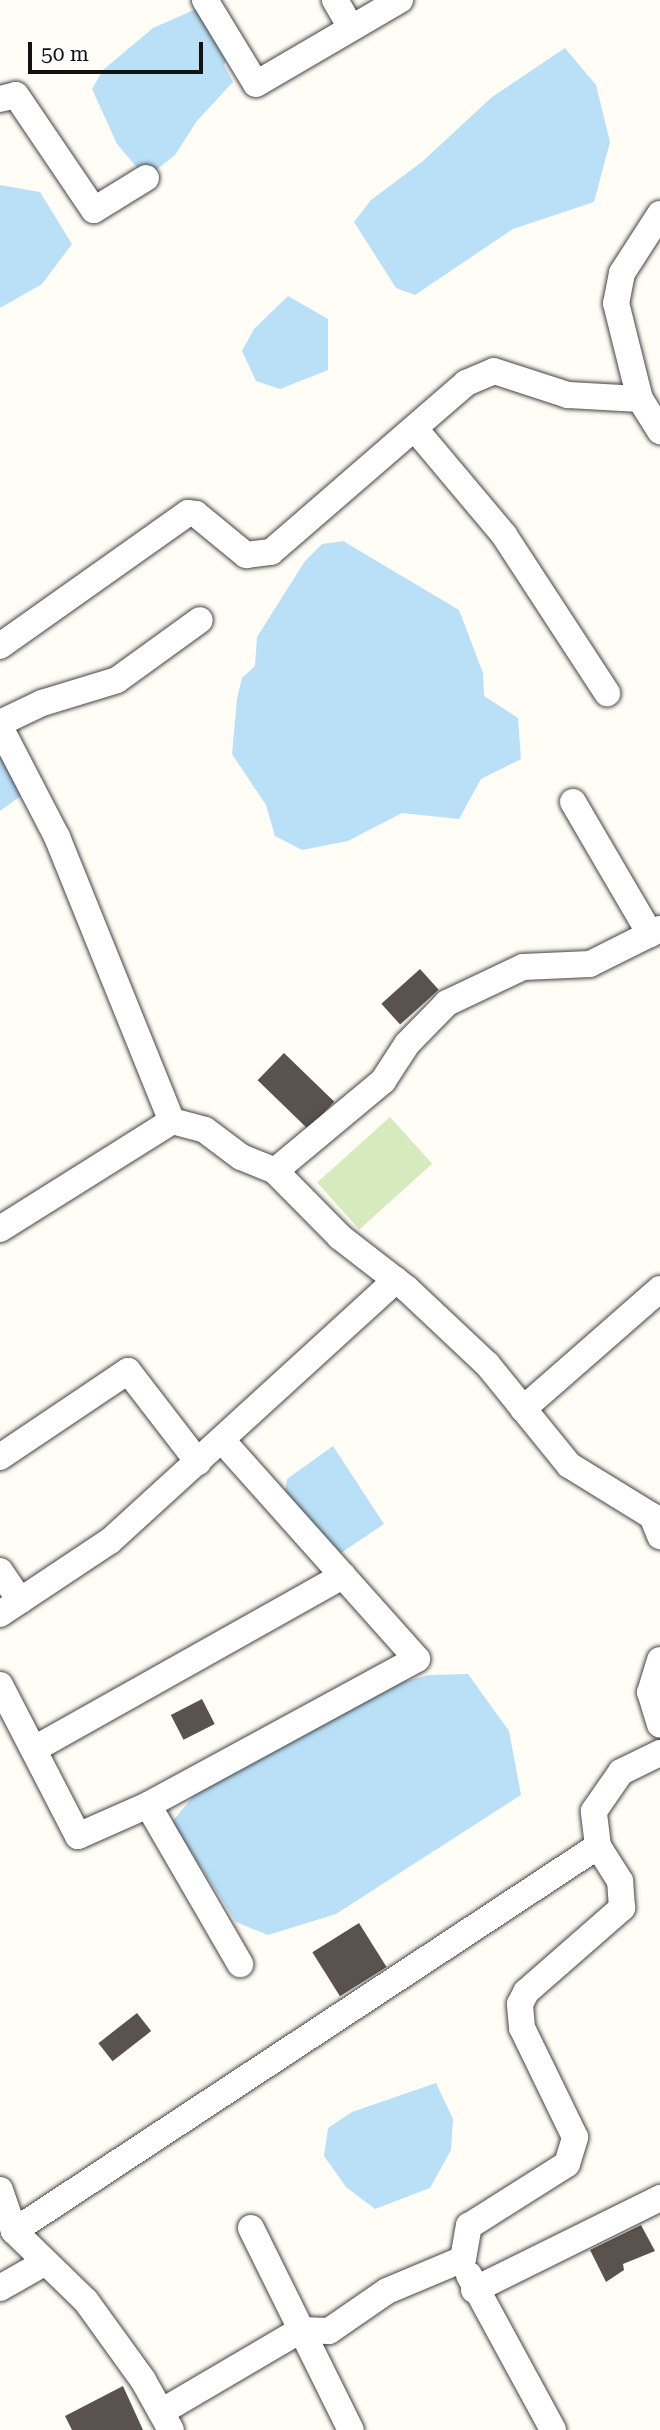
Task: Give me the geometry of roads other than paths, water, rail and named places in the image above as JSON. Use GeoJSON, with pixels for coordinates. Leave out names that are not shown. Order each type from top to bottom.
{"type":"FeatureCollection","features":[{"type":"Feature","properties":{"kind":"street"},"geometry":{"type":"LineString","coordinates":[[205,0],[256,84],[400,0]]}},
{"type":"Feature","properties":{"kind":"street"},"geometry":{"type":"LineString","coordinates":[[335,0],[351,28]]}},
{"type":"Feature","properties":{"kind":"street"},"geometry":{"type":"LineString","coordinates":[[0,99],[16,96],[94,210],[146,178]]}},
{"type":"Feature","properties":{"kind":"street"},"geometry":{"type":"LineString","coordinates":[[653,417],[616,303],[622,273],[660,214]]}},
{"type":"Feature","properties":{"kind":"street"},"geometry":{"type":"LineString","coordinates":[[0,646],[188,513],[196,514],[246,555],[271,552],[416,430],[467,383],[494,371],[568,395],[653,417]]}},
{"type":"Feature","properties":{"kind":"street"},"geometry":{"type":"LineString","coordinates":[[416,430],[504,535],[607,693]]}},
{"type":"Feature","properties":{"kind":"street"},"geometry":{"type":"LineString","coordinates":[[172,1121],[57,837],[0,725],[42,702],[117,680],[200,620]]}},
{"type":"Feature","properties":{"kind":"street"},"geometry":{"type":"LineString","coordinates":[[275,1171],[383,1081],[407,1044],[447,1003],[523,967],[590,964],[655,931],[573,802]]}},
{"type":"Feature","properties":{"kind":"street"},"geometry":{"type":"LineString","coordinates":[[0,1229],[172,1121],[205,1130],[242,1157],[275,1171],[340,1237],[396,1280],[487,1364],[569,1465],[657,1520]]}},
{"type":"Feature","properties":{"kind":"street"},"geometry":{"type":"LineString","coordinates":[[0,1571],[10,1608],[110,1541],[396,1280]]}},
{"type":"Feature","properties":{"kind":"street"},"geometry":{"type":"LineString","coordinates":[[523,1409],[660,1289]]}},
{"type":"Feature","properties":{"kind":"street"},"geometry":{"type":"LineString","coordinates":[[0,1457],[128,1371],[198,1462]]}},
{"type":"Feature","properties":{"kind":"street"},"geometry":{"type":"LineString","coordinates":[[0,1685],[36,1748],[78,1836],[148,1805],[417,1659],[222,1440]]}},
{"type":"Feature","properties":{"kind":"street"},"geometry":{"type":"LineString","coordinates":[[36,1748],[343,1576]]}},
{"type":"Feature","properties":{"kind":"street"},"geometry":{"type":"LineString","coordinates":[[660,1661],[650,1692],[660,1725]]}},
{"type":"Feature","properties":{"kind":"street"},"geometry":{"type":"LineString","coordinates":[[553,2430],[474,2290],[464,2259],[469,2226],[567,2164],[576,2148],[519,2016],[526,1992],[622,1908],[620,1881],[598,1846],[594,1811],[621,1772],[660,1753]]}},
{"type":"Feature","properties":{"kind":"street"},"geometry":{"type":"LineString","coordinates":[[148,1805],[240,1964]]}},
{"type":"Feature","properties":{"kind":"street"},"geometry":{"type":"LineString","coordinates":[[14,2231],[598,1846]]}},
{"type":"Feature","properties":{"kind":"street"},"geometry":{"type":"LineString","coordinates":[[0,2190],[14,2231],[86,2301],[166,2421],[301,2330],[329,2331],[387,2291],[464,2259]]}},
{"type":"Feature","properties":{"kind":"street"},"geometry":{"type":"LineString","coordinates":[[474,2290],[660,2198]]}},
{"type":"Feature","properties":{"kind":"street"},"geometry":{"type":"LineString","coordinates":[[251,2228],[351,2430]]}},
{"type":"Feature","properties":{"kind":"street"},"geometry":{"type":"LineString","coordinates":[[0,2288],[44,2263]]}},
{"type":"Feature","properties":{"kind":"water"},"geometry":{"type":"Polygon","coordinates":[[[196,9],[228,54],[224,65],[233,82],[197,121],[175,155],[146,178],[117,144],[92,89],[103,70],[153,28],[196,9]]]}},
{"type":"Feature","properties":{"kind":"water"},"geometry":{"type":"Polygon","coordinates":[[[565,48],[596,85],[610,142],[594,202],[513,229],[415,295],[396,288],[354,222],[371,200],[423,161],[492,97],[565,48]]]}},
{"type":"Feature","properties":{"kind":"water"},"geometry":{"type":"Polygon","coordinates":[[[0,185],[40,192],[72,244],[42,284],[0,308],[0,185]]]}},
{"type":"Feature","properties":{"kind":"water"},"geometry":{"type":"Polygon","coordinates":[[[288,296],[328,319],[328,370],[280,389],[256,381],[242,351],[254,329],[288,296]]]}},
{"type":"Feature","properties":{"kind":"water"},"geometry":{"type":"Polygon","coordinates":[[[343,541],[459,610],[483,673],[484,696],[518,718],[521,759],[481,779],[459,819],[402,813],[348,841],[302,850],[275,836],[266,805],[232,754],[237,699],[242,678],[255,666],[257,637],[305,561],[322,544],[343,541]]]}},
{"type":"Feature","properties":{"kind":"water"},"geometry":{"type":"Polygon","coordinates":[[[0,744],[22,795],[0,811],[0,744]]]}},
{"type":"Feature","properties":{"kind":"water"},"geometry":{"type":"Polygon","coordinates":[[[333,1446],[384,1524],[329,1561],[283,1508],[287,1479],[333,1446]]]}},
{"type":"Feature","properties":{"kind":"water"},"geometry":{"type":"Polygon","coordinates":[[[468,1674],[509,1731],[521,1795],[336,1914],[268,1935],[236,1922],[172,1822],[200,1788],[380,1688],[429,1675],[468,1674]]]}},
{"type":"Feature","properties":{"kind":"water"},"geometry":{"type":"Polygon","coordinates":[[[436,2083],[453,2119],[451,2150],[430,2188],[375,2209],[346,2187],[324,2156],[328,2128],[352,2112],[436,2083]]]}}]}
